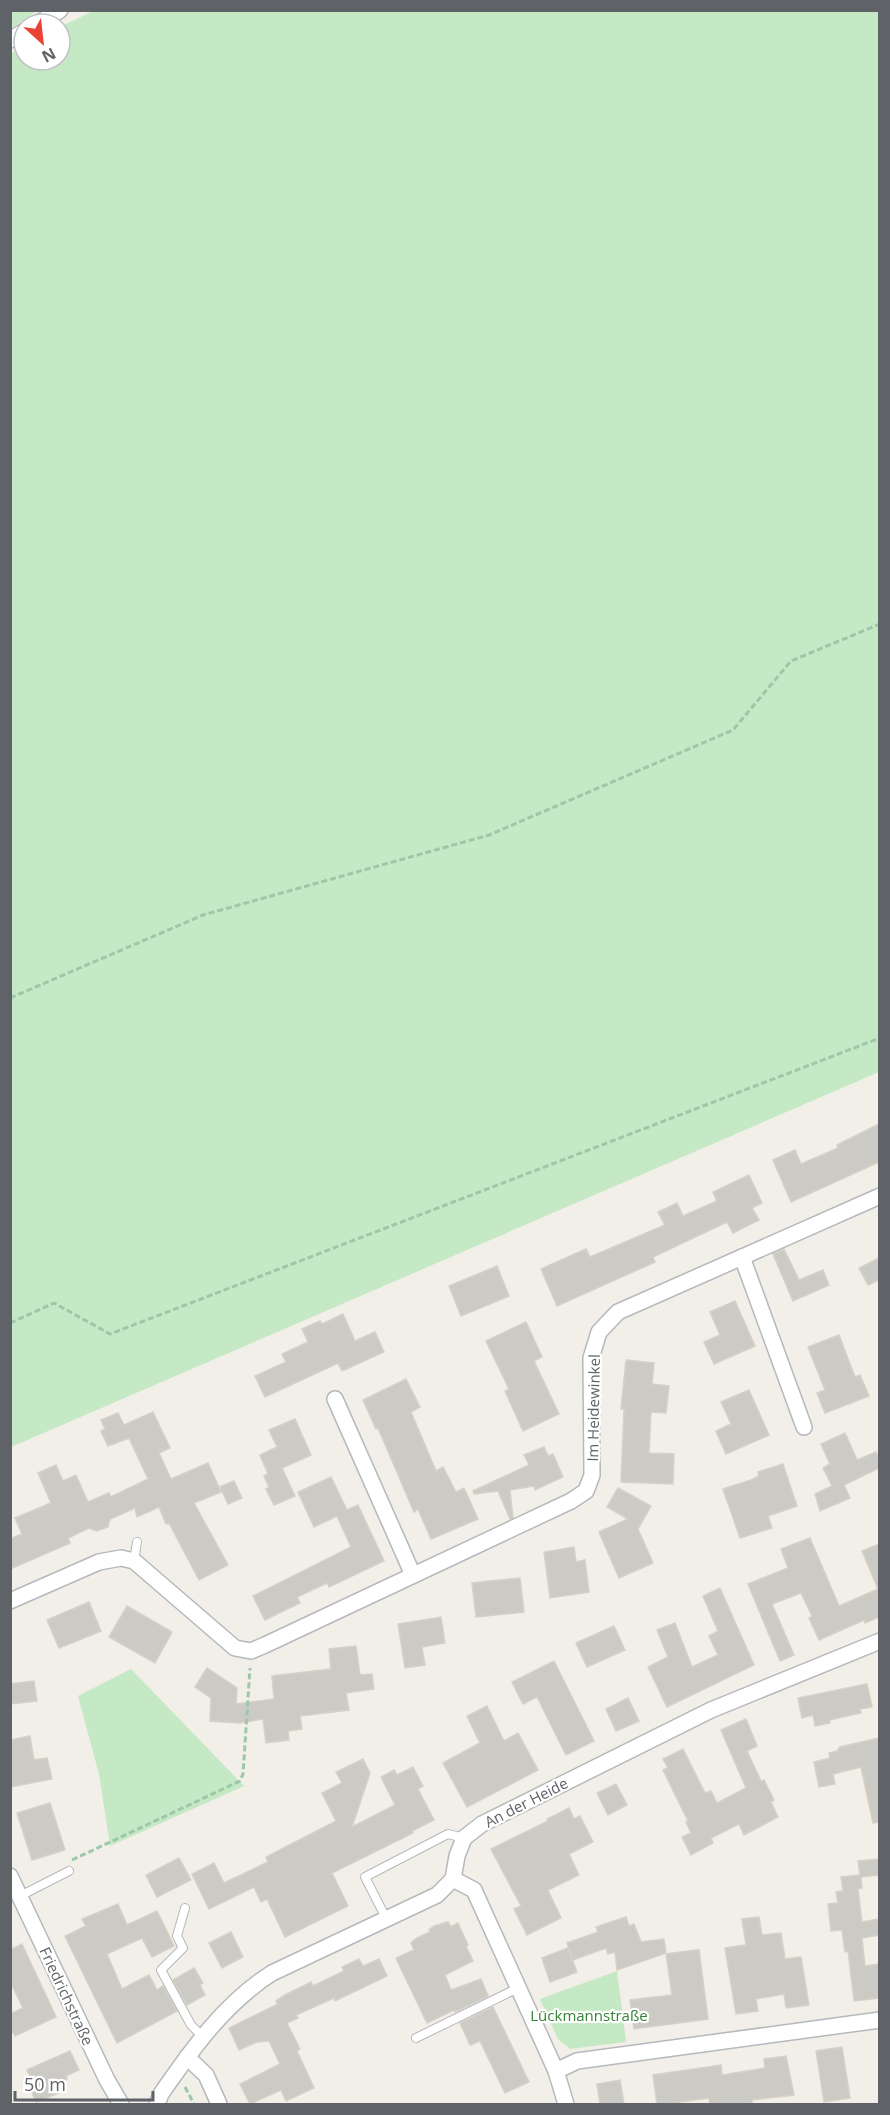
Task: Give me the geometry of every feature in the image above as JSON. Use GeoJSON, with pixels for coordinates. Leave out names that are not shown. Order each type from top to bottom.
{"type":"FeatureCollection","features":[{"type":"Feature","properties":{"kind":"street","name":"Im Heidewinkel"},"geometry":{"type":"LineString","coordinates":[[251,1651],[571,1501],[586,1491],[592,1475],[591,1358],[599,1332],[618,1312],[879,1196]]}},
{"type":"Feature","properties":{"kind":"street"},"geometry":{"type":"LineString","coordinates":[[742,1257],[804,1427]]}},
{"type":"Feature","properties":{"kind":"street"},"geometry":{"type":"LineString","coordinates":[[335,1399],[413,1575]]}},
{"type":"Feature","properties":{"kind":"street"},"geometry":{"type":"LineString","coordinates":[[10,1601],[99,1562],[121,1558],[134,1561],[228,1643],[235,1648],[251,1651]]}},
{"type":"Feature","properties":{"kind":"street","name":"An der Heide"},"geometry":{"type":"LineString","coordinates":[[464,1839],[482,1824],[711,1710],[879,1641]]}},
{"type":"Feature","properties":{"kind":"street"},"geometry":{"type":"LineString","coordinates":[[157,2104],[161,2094],[203,2037],[251,1987],[265,1978],[437,1895],[453,1879],[457,1856],[464,1839]]}},
{"type":"Feature","properties":{"kind":"street"},"geometry":{"type":"LineString","coordinates":[[453,1879],[474,1890],[556,2071],[566,2104]]}},
{"type":"Feature","properties":{"kind":"street","name":"Friedrichstraße"},"geometry":{"type":"LineString","coordinates":[[15,1886],[107,2080],[121,2104]]}},
{"type":"Feature","properties":{"kind":"street"},"geometry":{"type":"LineString","coordinates":[[556,2071],[577,2061],[879,2020]]}},
{"type":"Feature","properties":{"kind":"street"},"geometry":{"type":"LineString","coordinates":[[187,2057],[206,2075],[219,2104]]}},
{"type":"Feature","properties":{"kind":"lane"},"geometry":{"type":"LineString","coordinates":[[134,1561],[137,1542]]}},
{"type":"Feature","properties":{"kind":"lane"},"geometry":{"type":"LineString","coordinates":[[387,1920],[364,1877],[448,1834],[464,1839]]}},
{"type":"Feature","properties":{"kind":"lane"},"geometry":{"type":"LineString","coordinates":[[15,1886],[69,1872]]}},
{"type":"Feature","properties":{"kind":"lane"},"geometry":{"type":"LineString","coordinates":[[185,1908],[177,1936],[183,1948],[160,1970],[191,2025],[203,2037]]}},
{"type":"Feature","properties":{"kind":"lane"},"geometry":{"type":"LineString","coordinates":[[416,2038],[518,1988]]}},
{"type":"Feature","properties":{"kind":"path"},"geometry":{"type":"LineString","coordinates":[[10,998],[203,915],[500,831],[733,730],[791,661],[879,624]]}},
{"type":"Feature","properties":{"kind":"path"},"geometry":{"type":"LineString","coordinates":[[10,1323],[54,1304],[110,1334],[879,1038]]}},
{"type":"Feature","properties":{"kind":"path"},"geometry":{"type":"LineString","coordinates":[[112,1841],[240,1780],[244,1764],[251,1651]]}},
{"type":"Feature","properties":{"kind":"green space"},"geometry":{"type":"Polygon","coordinates":[[[11,10],[37,10],[35,12],[12,12],[11,28],[11,10]]]}},
{"type":"Feature","properties":{"kind":"green space"},"geometry":{"type":"Polygon","coordinates":[[[93,11],[879,11],[879,1072],[11,1447],[11,54],[12,72],[72,72],[72,21],[93,11]]]}},
{"type":"Feature","properties":{"kind":"green space"},"geometry":{"type":"Polygon","coordinates":[[[131,1669],[244,1786],[110,1846],[99,1774],[78,1696],[131,1669]]]}},
{"type":"Feature","properties":{"kind":"green space","name":"Lückmannstraße"},"geometry":{"type":"Polygon","coordinates":[[[617,1971],[626,2042],[570,2049],[558,2039],[540,1999],[617,1971]]]}},
{"type":"Feature","properties":{"kind":"building"},"geometry":{"type":"Polygon","coordinates":[[[879,1124],[879,1162],[791,1202],[773,1160],[795,1150],[801,1164],[838,1148],[837,1145],[879,1124]]]}},
{"type":"Feature","properties":{"kind":"building"},"geometry":{"type":"Polygon","coordinates":[[[749,1175],[762,1203],[752,1208],[759,1220],[733,1233],[727,1222],[653,1257],[655,1262],[557,1306],[541,1269],[586,1249],[590,1257],[665,1225],[658,1212],[677,1203],[683,1216],[717,1201],[713,1192],[749,1175]]]}},
{"type":"Feature","properties":{"kind":"building"},"geometry":{"type":"Polygon","coordinates":[[[784,1249],[799,1280],[823,1270],[829,1285],[793,1301],[773,1254],[784,1249]]]}},
{"type":"Feature","properties":{"kind":"building"},"geometry":{"type":"Polygon","coordinates":[[[879,1258],[879,1280],[868,1285],[859,1268],[879,1258]]]}},
{"type":"Feature","properties":{"kind":"building"},"geometry":{"type":"Polygon","coordinates":[[[497,1266],[509,1296],[461,1316],[449,1286],[497,1266]]]}},
{"type":"Feature","properties":{"kind":"building"},"geometry":{"type":"Polygon","coordinates":[[[735,1301],[755,1346],[714,1364],[704,1342],[720,1335],[710,1312],[735,1301]]]}},
{"type":"Feature","properties":{"kind":"building"},"geometry":{"type":"Polygon","coordinates":[[[343,1314],[355,1341],[375,1332],[384,1352],[342,1371],[338,1363],[265,1397],[255,1376],[286,1362],[282,1354],[308,1342],[302,1329],[320,1321],[322,1324],[343,1314]]]}},
{"type":"Feature","properties":{"kind":"building"},"geometry":{"type":"Polygon","coordinates":[[[526,1322],[542,1357],[534,1361],[559,1414],[523,1431],[505,1391],[509,1389],[486,1341],[526,1322]]]}},
{"type":"Feature","properties":{"kind":"building"},"geometry":{"type":"Polygon","coordinates":[[[839,1335],[855,1377],[860,1375],[869,1396],[825,1413],[817,1393],[825,1390],[808,1347],[839,1335]]]}},
{"type":"Feature","properties":{"kind":"building"},"geometry":{"type":"Polygon","coordinates":[[[626,1360],[654,1363],[652,1384],[669,1386],[666,1413],[651,1412],[649,1453],[674,1454],[673,1484],[621,1482],[624,1409],[621,1409],[626,1360]]]}},
{"type":"Feature","properties":{"kind":"building"},"geometry":{"type":"Polygon","coordinates":[[[406,1379],[420,1407],[411,1412],[436,1471],[443,1467],[456,1492],[464,1488],[478,1519],[431,1539],[418,1509],[414,1512],[378,1428],[376,1429],[363,1400],[406,1379]]]}},
{"type":"Feature","properties":{"kind":"building"},"geometry":{"type":"Polygon","coordinates":[[[749,1390],[769,1435],[726,1454],[716,1431],[731,1424],[721,1402],[749,1390]]]}},
{"type":"Feature","properties":{"kind":"building"},"geometry":{"type":"Polygon","coordinates":[[[153,1412],[170,1448],[159,1453],[171,1479],[208,1463],[221,1492],[194,1503],[228,1565],[199,1580],[169,1523],[166,1524],[159,1507],[137,1517],[135,1508],[110,1519],[108,1527],[97,1531],[89,1528],[68,1538],[70,1543],[10,1569],[10,1539],[22,1534],[15,1518],[51,1503],[38,1473],[56,1465],[63,1481],[76,1475],[88,1502],[109,1493],[111,1497],[148,1479],[129,1438],[108,1446],[101,1431],[105,1429],[101,1420],[118,1413],[124,1425],[153,1412]]]}},
{"type":"Feature","properties":{"kind":"building"},"geometry":{"type":"Polygon","coordinates":[[[295,1419],[311,1455],[282,1468],[295,1496],[274,1505],[266,1489],[269,1487],[264,1476],[268,1474],[260,1455],[277,1447],[269,1430],[295,1419]]]}},
{"type":"Feature","properties":{"kind":"building"},"geometry":{"type":"Polygon","coordinates":[[[845,1433],[857,1460],[876,1452],[879,1468],[844,1485],[850,1498],[820,1511],[815,1494],[832,1486],[823,1468],[830,1464],[821,1444],[845,1433]]]}},
{"type":"Feature","properties":{"kind":"building"},"geometry":{"type":"Polygon","coordinates":[[[544,1447],[548,1456],[553,1454],[563,1477],[535,1490],[534,1486],[510,1490],[513,1518],[510,1519],[498,1491],[474,1494],[473,1491],[529,1465],[524,1455],[544,1447]]]}},
{"type":"Feature","properties":{"kind":"building"},"geometry":{"type":"Polygon","coordinates":[[[783,1464],[797,1506],[768,1516],[772,1528],[740,1538],[723,1489],[751,1480],[759,1476],[758,1472],[783,1464]]]}},
{"type":"Feature","properties":{"kind":"building"},"geometry":{"type":"Polygon","coordinates":[[[331,1477],[347,1510],[358,1505],[384,1561],[329,1587],[327,1583],[297,1597],[300,1603],[265,1620],[253,1596],[351,1547],[337,1516],[314,1527],[298,1492],[331,1477]]]}},
{"type":"Feature","properties":{"kind":"building"},"geometry":{"type":"Polygon","coordinates":[[[234,1481],[242,1498],[228,1504],[220,1487],[234,1481]]]}},
{"type":"Feature","properties":{"kind":"building"},"geometry":{"type":"Polygon","coordinates":[[[618,1488],[651,1506],[638,1529],[653,1563],[619,1578],[599,1532],[628,1519],[607,1507],[618,1488]]]}},
{"type":"Feature","properties":{"kind":"building"},"geometry":{"type":"Polygon","coordinates":[[[810,1538],[839,1606],[878,1589],[862,1551],[879,1544],[879,1617],[865,1623],[864,1620],[819,1640],[809,1618],[812,1616],[801,1593],[772,1604],[794,1655],[780,1661],[748,1584],[788,1568],[781,1549],[810,1538]]]}},
{"type":"Feature","properties":{"kind":"building"},"geometry":{"type":"Polygon","coordinates":[[[574,1547],[576,1562],[585,1560],[589,1592],[550,1598],[544,1552],[574,1547]]]}},
{"type":"Feature","properties":{"kind":"building"},"geometry":{"type":"Polygon","coordinates":[[[520,1578],[524,1612],[476,1617],[472,1583],[520,1578]]]}},
{"type":"Feature","properties":{"kind":"building"},"geometry":{"type":"Polygon","coordinates":[[[720,1588],[754,1665],[667,1707],[648,1667],[668,1657],[657,1630],[675,1623],[692,1667],[718,1655],[709,1636],[718,1631],[703,1596],[720,1588]]]}},
{"type":"Feature","properties":{"kind":"building"},"geometry":{"type":"Polygon","coordinates":[[[89,1602],[101,1631],[59,1648],[47,1620],[89,1602]]]}},
{"type":"Feature","properties":{"kind":"building"},"geometry":{"type":"Polygon","coordinates":[[[127,1606],[172,1632],[155,1663],[109,1637],[127,1606]]]}},
{"type":"Feature","properties":{"kind":"building"},"geometry":{"type":"Polygon","coordinates":[[[441,1617],[445,1643],[422,1647],[425,1665],[405,1668],[398,1624],[441,1617]]]}},
{"type":"Feature","properties":{"kind":"building"},"geometry":{"type":"Polygon","coordinates":[[[614,1626],[625,1650],[587,1667],[576,1643],[614,1626]]]}},
{"type":"Feature","properties":{"kind":"building"},"geometry":{"type":"Polygon","coordinates":[[[356,1646],[360,1675],[372,1674],[374,1689],[346,1693],[349,1710],[300,1716],[302,1729],[288,1731],[289,1740],[266,1743],[263,1719],[240,1723],[210,1721],[211,1698],[195,1687],[207,1668],[237,1688],[236,1704],[274,1699],[272,1676],[331,1669],[329,1649],[356,1646]]]}},
{"type":"Feature","properties":{"kind":"building"},"geometry":{"type":"Polygon","coordinates":[[[554,1661],[594,1741],[566,1755],[537,1697],[523,1704],[512,1682],[554,1661]]]}},
{"type":"Feature","properties":{"kind":"building"},"geometry":{"type":"Polygon","coordinates":[[[34,1681],[37,1701],[10,1704],[10,1684],[34,1681]]]}},
{"type":"Feature","properties":{"kind":"building"},"geometry":{"type":"Polygon","coordinates":[[[867,1684],[872,1707],[860,1709],[861,1713],[829,1720],[830,1723],[815,1726],[813,1715],[802,1718],[798,1698],[867,1684]]]}},
{"type":"Feature","properties":{"kind":"building"},"geometry":{"type":"Polygon","coordinates":[[[628,1698],[639,1721],[616,1731],[606,1709],[628,1698]]]}},
{"type":"Feature","properties":{"kind":"building"},"geometry":{"type":"Polygon","coordinates":[[[487,1706],[504,1741],[518,1733],[538,1770],[467,1807],[443,1763],[480,1743],[467,1716],[487,1706]]]}},
{"type":"Feature","properties":{"kind":"building"},"geometry":{"type":"Polygon","coordinates":[[[746,1719],[757,1746],[747,1751],[761,1781],[764,1780],[774,1800],[771,1802],[778,1817],[744,1835],[739,1824],[711,1838],[713,1843],[691,1855],[682,1837],[691,1833],[686,1822],[688,1821],[663,1770],[668,1768],[663,1759],[683,1749],[705,1793],[711,1791],[717,1803],[746,1788],[721,1730],[746,1719]]]}},
{"type":"Feature","properties":{"kind":"building"},"geometry":{"type":"Polygon","coordinates":[[[30,1736],[34,1760],[47,1758],[52,1779],[10,1787],[10,1740],[30,1736]]]}},
{"type":"Feature","properties":{"kind":"building"},"geometry":{"type":"Polygon","coordinates":[[[879,1738],[879,1822],[873,1823],[861,1767],[833,1774],[835,1784],[819,1787],[814,1762],[830,1758],[829,1753],[837,1751],[840,1747],[879,1738]]]}},
{"type":"Feature","properties":{"kind":"building"},"geometry":{"type":"Polygon","coordinates":[[[363,1759],[370,1773],[352,1827],[395,1805],[381,1777],[394,1770],[397,1775],[413,1767],[423,1786],[418,1789],[434,1820],[412,1831],[413,1833],[332,1873],[348,1906],[285,1937],[267,1899],[261,1902],[254,1887],[209,1909],[192,1874],[214,1863],[224,1883],[268,1862],[266,1857],[336,1821],[322,1793],[342,1783],[336,1772],[363,1759]]]}},
{"type":"Feature","properties":{"kind":"building"},"geometry":{"type":"Polygon","coordinates":[[[616,1784],[627,1805],[608,1815],[597,1793],[616,1784]]]}},
{"type":"Feature","properties":{"kind":"building"},"geometry":{"type":"Polygon","coordinates":[[[50,1803],[65,1850],[32,1860],[17,1813],[50,1803]]]}},
{"type":"Feature","properties":{"kind":"building"},"geometry":{"type":"Polygon","coordinates":[[[569,1808],[574,1819],[580,1816],[593,1842],[569,1854],[579,1875],[548,1890],[561,1918],[527,1935],[514,1909],[521,1906],[491,1849],[569,1808]]]}},
{"type":"Feature","properties":{"kind":"building"},"geometry":{"type":"Polygon","coordinates":[[[179,1858],[191,1880],[157,1897],[146,1875],[179,1858]]]}},
{"type":"Feature","properties":{"kind":"building"},"geometry":{"type":"Polygon","coordinates":[[[879,1859],[879,1875],[861,1877],[862,1888],[858,1889],[862,1922],[879,1919],[879,1935],[862,1938],[865,1966],[879,1964],[879,1998],[854,2001],[848,1951],[845,1952],[842,1930],[831,1931],[828,1904],[838,1903],[836,1892],[843,1891],[841,1877],[860,1875],[858,1861],[879,1859]]]}},
{"type":"Feature","properties":{"kind":"building"},"geometry":{"type":"Polygon","coordinates":[[[118,1904],[127,1925],[157,1911],[174,1946],[152,1957],[142,1938],[107,1954],[122,1989],[149,1975],[157,1990],[163,1986],[177,2011],[117,2043],[65,1936],[86,1926],[82,1919],[118,1904]]]}},
{"type":"Feature","properties":{"kind":"building"},"geometry":{"type":"Polygon","coordinates":[[[626,1917],[629,1926],[634,1924],[641,1942],[664,1939],[666,1953],[617,1970],[615,1952],[608,1954],[606,1948],[573,1960],[567,1943],[598,1932],[596,1927],[626,1917]]]}},
{"type":"Feature","properties":{"kind":"building"},"geometry":{"type":"Polygon","coordinates":[[[759,1917],[762,1935],[781,1933],[785,1959],[801,1957],[809,2005],[786,2008],[784,1994],[756,1999],[758,2011],[736,2014],[725,1948],[746,1945],[742,1919],[759,1917]]]}},
{"type":"Feature","properties":{"kind":"building"},"geometry":{"type":"Polygon","coordinates":[[[448,1922],[451,1927],[458,1923],[473,1961],[445,1975],[451,1990],[481,1979],[488,1996],[427,2023],[396,1958],[414,1950],[411,1943],[430,1932],[429,1930],[434,1926],[448,1922]]]}},
{"type":"Feature","properties":{"kind":"building"},"geometry":{"type":"Polygon","coordinates":[[[231,1932],[243,1957],[222,1968],[209,1943],[231,1932]]]}},
{"type":"Feature","properties":{"kind":"building"},"geometry":{"type":"Polygon","coordinates":[[[22,1944],[56,2017],[15,2036],[10,2027],[10,2014],[23,2008],[10,1981],[10,1950],[22,1944]]]}},
{"type":"Feature","properties":{"kind":"building"},"geometry":{"type":"Polygon","coordinates":[[[568,1948],[577,1972],[550,1982],[542,1958],[568,1948]]]}},
{"type":"Feature","properties":{"kind":"building"},"geometry":{"type":"Polygon","coordinates":[[[699,1950],[708,2019],[634,2029],[630,2000],[672,1995],[666,1954],[699,1950]]]}},
{"type":"Feature","properties":{"kind":"building"},"geometry":{"type":"Polygon","coordinates":[[[359,1959],[363,1966],[379,1959],[387,1976],[335,2001],[334,1998],[296,2015],[298,2018],[287,2023],[300,2049],[297,2051],[314,2088],[286,2101],[281,2090],[250,2104],[240,2084],[280,2064],[269,2041],[257,2042],[239,2050],[229,2028],[278,2004],[276,2001],[285,1995],[311,1982],[313,1986],[344,1971],[342,1967],[359,1959]]]}},
{"type":"Feature","properties":{"kind":"building"},"geometry":{"type":"Polygon","coordinates":[[[194,1968],[203,1983],[200,1985],[205,1995],[187,2005],[173,1980],[194,1968]]]}},
{"type":"Feature","properties":{"kind":"building"},"geometry":{"type":"Polygon","coordinates":[[[493,2007],[529,2082],[505,2093],[480,2041],[470,2045],[460,2023],[493,2007]]]}},
{"type":"Feature","properties":{"kind":"building"},"geometry":{"type":"Polygon","coordinates":[[[842,2047],[850,2098],[824,2102],[816,2051],[842,2047]]]}},
{"type":"Feature","properties":{"kind":"building"},"geometry":{"type":"Polygon","coordinates":[[[70,2051],[79,2070],[66,2076],[67,2079],[57,2084],[61,2092],[36,2102],[29,2085],[33,2083],[27,2070],[70,2051]]]}},
{"type":"Feature","properties":{"kind":"building"},"geometry":{"type":"Polygon","coordinates":[[[786,2056],[794,2095],[752,2100],[752,2103],[743,2104],[710,2104],[709,2098],[680,2102],[680,2104],[657,2104],[653,2075],[721,2065],[722,2075],[765,2068],[764,2059],[786,2056]]]}},
{"type":"Feature","properties":{"kind":"building"},"geometry":{"type":"Polygon","coordinates":[[[620,2080],[624,2104],[600,2104],[597,2084],[620,2080]]]}}]}
